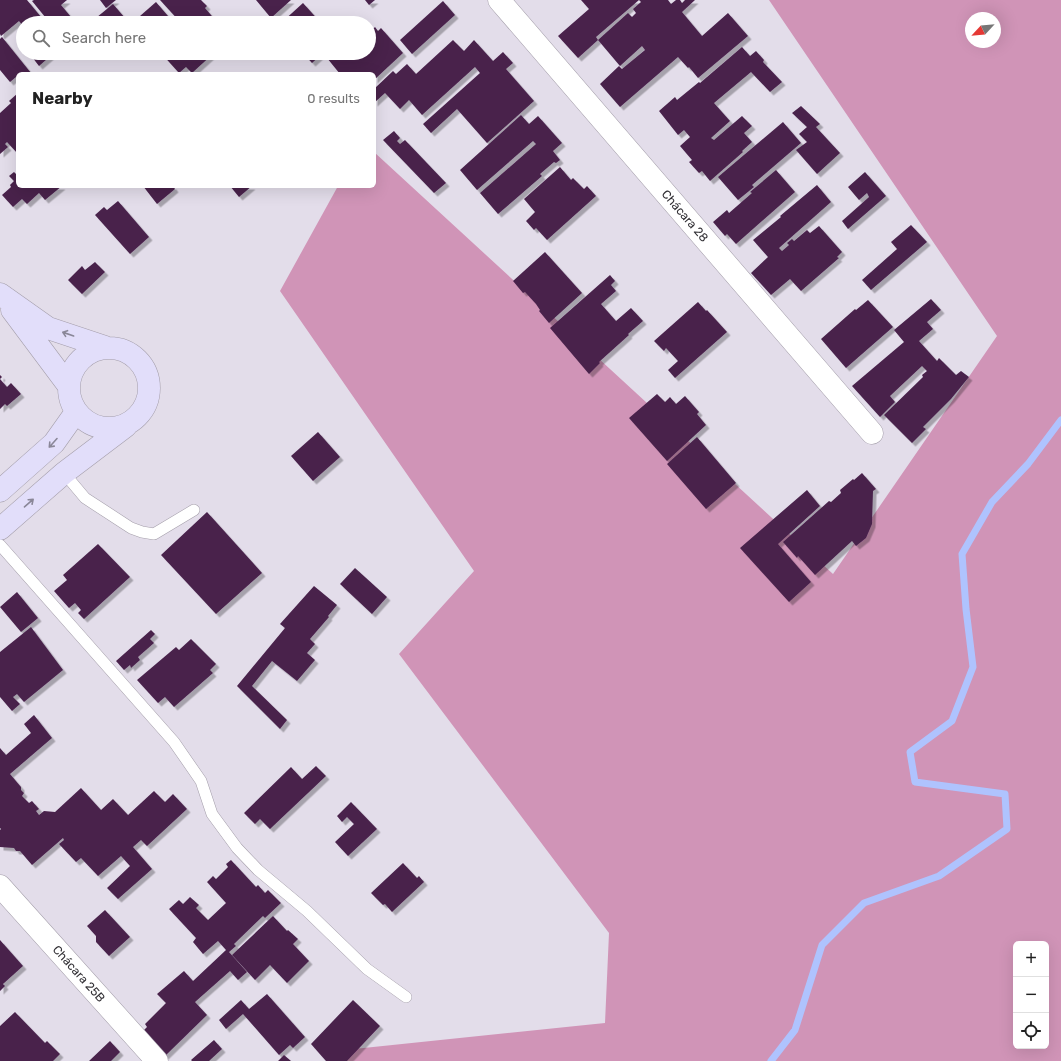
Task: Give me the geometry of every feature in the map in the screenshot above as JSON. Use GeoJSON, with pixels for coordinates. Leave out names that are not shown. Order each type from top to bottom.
{"type":"FeatureCollection","features":[{"type":"Feature","properties":{"kind":"street","name":"Chácara 28"},"geometry":{"type":"LineString","coordinates":[[499,0],[872,433]]}},
{"type":"Feature","properties":{"kind":"street"},"geometry":{"type":"LineString","coordinates":[[0,295],[48,328],[105,347],[127,351],[144,366],[151,388],[144,410],[127,425],[64,473],[0,529]]}},
{"type":"Feature","properties":{"kind":"street"},"geometry":{"type":"LineString","coordinates":[[0,295],[68,385],[70,399],[76,412],[90,424],[109,429],[127,425]]}},
{"type":"Feature","properties":{"kind":"street"},"geometry":{"type":"LineString","coordinates":[[68,385],[80,359],[105,347]]}},
{"type":"Feature","properties":{"kind":"street"},"geometry":{"type":"LineString","coordinates":[[0,491],[54,443],[76,412]]}},
{"type":"Feature","properties":{"kind":"street","name":"Chácara 25B"},"geometry":{"type":"LineString","coordinates":[[0,886],[157,1061]]}},
{"type":"Feature","properties":{"kind":"lane"},"geometry":{"type":"LineString","coordinates":[[64,473],[85,498],[131,528],[142,532],[154,534],[194,510]]}},
{"type":"Feature","properties":{"kind":"lane"},"geometry":{"type":"LineString","coordinates":[[0,545],[174,742],[201,781],[212,814],[237,848],[258,870],[307,911],[367,969],[406,997]]}},
{"type":"Feature","properties":{"kind":"shaded area"},"geometry":{"type":"Polygon","coordinates":[[[769,0],[1061,0],[1061,1061],[344,1061],[354,1049],[605,1023],[609,933],[399,654],[474,571],[280,291],[337,188],[376,188],[376,154],[833,574],[997,336],[769,0]]]}},
{"type":"Feature","properties":{"kind":"building"},"geometry":{"type":"Polygon","coordinates":[[[0,0],[27,0],[40,16],[16,16],[16,24],[1,36],[0,0]]]}},
{"type":"Feature","properties":{"kind":"building"},"geometry":{"type":"Polygon","coordinates":[[[67,0],[61,5],[70,16],[44,16],[32,1],[67,0]]]}},
{"type":"Feature","properties":{"kind":"building"},"geometry":{"type":"Polygon","coordinates":[[[100,0],[116,0],[106,8],[100,0]]]}},
{"type":"Feature","properties":{"kind":"building"},"geometry":{"type":"Polygon","coordinates":[[[160,0],[201,0],[207,6],[205,8],[212,16],[175,16],[160,0]]]}},
{"type":"Feature","properties":{"kind":"building"},"geometry":{"type":"Polygon","coordinates":[[[256,0],[291,0],[273,16],[269,16],[256,0]]]}},
{"type":"Feature","properties":{"kind":"building"},"geometry":{"type":"Polygon","coordinates":[[[365,0],[375,0],[369,5],[365,0]]]}},
{"type":"Feature","properties":{"kind":"building"},"geometry":{"type":"Polygon","coordinates":[[[581,0],[639,0],[596,37],[598,40],[578,58],[558,36],[589,9],[581,0]]]}},
{"type":"Feature","properties":{"kind":"building"},"geometry":{"type":"Polygon","coordinates":[[[639,0],[668,0],[671,4],[676,0],[680,0],[682,3],[685,0],[695,0],[682,12],[702,36],[728,13],[748,36],[698,78],[678,57],[620,107],[600,84],[619,66],[622,69],[645,50],[642,46],[620,66],[598,40],[628,13],[632,17],[636,13],[633,9],[641,2],[639,0]]]}},
{"type":"Feature","properties":{"kind":"building"},"geometry":{"type":"Polygon","coordinates":[[[443,1],[455,15],[412,54],[400,40],[443,1]]]}},
{"type":"Feature","properties":{"kind":"building"},"geometry":{"type":"Polygon","coordinates":[[[156,2],[168,16],[140,16],[156,2]]]}},
{"type":"Feature","properties":{"kind":"building"},"geometry":{"type":"Polygon","coordinates":[[[303,3],[315,16],[289,16],[303,3]]]}},
{"type":"Feature","properties":{"kind":"building"},"geometry":{"type":"Polygon","coordinates":[[[113,4],[123,16],[98,16],[113,4]]]}},
{"type":"Feature","properties":{"kind":"building"},"geometry":{"type":"Polygon","coordinates":[[[376,28],[378,31],[381,28],[403,53],[376,78],[376,72],[338,72],[329,60],[376,60],[376,28]]]}},
{"type":"Feature","properties":{"kind":"building"},"geometry":{"type":"Polygon","coordinates":[[[2,37],[16,54],[16,60],[21,60],[30,72],[16,72],[16,77],[10,82],[0,70],[0,39],[2,37]]]}},
{"type":"Feature","properties":{"kind":"building"},"geometry":{"type":"Polygon","coordinates":[[[453,40],[464,51],[474,40],[493,61],[503,52],[513,63],[506,69],[534,101],[487,143],[457,109],[431,133],[423,124],[480,73],[475,67],[422,115],[409,100],[400,109],[385,93],[376,101],[376,87],[393,71],[396,74],[407,64],[416,74],[453,40]]]}},
{"type":"Feature","properties":{"kind":"building"},"geometry":{"type":"Polygon","coordinates":[[[742,47],[750,56],[756,51],[764,60],[763,62],[782,82],[770,92],[751,72],[714,103],[730,121],[711,138],[714,140],[742,116],[752,126],[744,133],[752,142],[742,151],[743,152],[710,181],[702,171],[699,173],[689,162],[692,160],[680,146],[690,137],[684,130],[678,135],[659,111],[675,97],[677,100],[699,82],[700,83],[742,47]]]}},
{"type":"Feature","properties":{"kind":"building"},"geometry":{"type":"Polygon","coordinates":[[[34,60],[46,60],[39,66],[34,60]]]}},
{"type":"Feature","properties":{"kind":"building"},"geometry":{"type":"Polygon","coordinates":[[[167,60],[206,60],[193,72],[191,72],[186,67],[178,72],[167,60]]]}},
{"type":"Feature","properties":{"kind":"building"},"geometry":{"type":"Polygon","coordinates":[[[16,95],[16,152],[7,142],[5,144],[8,147],[0,154],[0,113],[11,103],[9,101],[16,95]]]}},
{"type":"Feature","properties":{"kind":"building"},"geometry":{"type":"Polygon","coordinates":[[[801,106],[820,124],[816,127],[840,153],[817,174],[796,150],[807,142],[799,134],[807,127],[792,113],[801,106]]]}},
{"type":"Feature","properties":{"kind":"building"},"geometry":{"type":"Polygon","coordinates":[[[521,115],[529,124],[538,116],[562,143],[553,151],[560,160],[556,163],[554,162],[540,174],[542,176],[498,214],[480,193],[536,144],[533,141],[477,190],[460,170],[521,115]]]}},
{"type":"Feature","properties":{"kind":"building"},"geometry":{"type":"Polygon","coordinates":[[[783,122],[801,143],[752,185],[754,187],[738,200],[718,177],[783,122]]]}},
{"type":"Feature","properties":{"kind":"building"},"geometry":{"type":"Polygon","coordinates":[[[394,131],[400,138],[397,141],[400,144],[405,140],[446,183],[434,193],[383,140],[394,131]]]}},
{"type":"Feature","properties":{"kind":"building"},"geometry":{"type":"Polygon","coordinates":[[[560,167],[571,180],[573,178],[584,189],[587,186],[596,196],[547,240],[536,228],[534,230],[526,221],[535,212],[524,199],[560,167]]]}},
{"type":"Feature","properties":{"kind":"building"},"geometry":{"type":"Polygon","coordinates":[[[776,170],[795,192],[736,244],[727,234],[725,236],[713,222],[727,210],[729,213],[752,193],[750,192],[776,170]]]}},
{"type":"Feature","properties":{"kind":"building"},"geometry":{"type":"Polygon","coordinates":[[[14,172],[16,174],[16,188],[60,188],[45,200],[39,193],[27,204],[22,199],[13,207],[2,195],[11,187],[10,185],[14,181],[9,176],[14,172]]]}},
{"type":"Feature","properties":{"kind":"building"},"geometry":{"type":"Polygon","coordinates":[[[865,172],[886,196],[848,229],[842,221],[869,197],[867,193],[859,200],[848,187],[865,172]]]}},
{"type":"Feature","properties":{"kind":"building"},"geometry":{"type":"Polygon","coordinates":[[[817,185],[831,202],[779,248],[782,251],[789,245],[787,243],[792,239],[794,241],[807,230],[810,233],[819,226],[842,252],[837,257],[839,258],[801,291],[790,279],[771,295],[751,273],[768,257],[753,240],[817,185]]]}},
{"type":"Feature","properties":{"kind":"building"},"geometry":{"type":"Polygon","coordinates":[[[145,188],[174,188],[175,189],[157,204],[145,188]]]}},
{"type":"Feature","properties":{"kind":"building"},"geometry":{"type":"Polygon","coordinates":[[[232,188],[250,188],[239,197],[232,188]]]}},
{"type":"Feature","properties":{"kind":"building"},"geometry":{"type":"Polygon","coordinates":[[[118,201],[149,237],[130,254],[95,215],[104,207],[107,210],[118,201]]]}},
{"type":"Feature","properties":{"kind":"building"},"geometry":{"type":"Polygon","coordinates":[[[911,225],[927,242],[871,290],[862,280],[897,249],[891,242],[911,225]]]}},
{"type":"Feature","properties":{"kind":"building"},"geometry":{"type":"Polygon","coordinates":[[[545,252],[582,293],[549,323],[539,311],[540,310],[536,304],[525,292],[523,293],[513,281],[545,252]]]}},
{"type":"Feature","properties":{"kind":"building"},"geometry":{"type":"Polygon","coordinates":[[[95,262],[105,272],[82,294],[68,280],[82,266],[85,270],[95,262]]]}},
{"type":"Feature","properties":{"kind":"building"},"geometry":{"type":"Polygon","coordinates":[[[610,275],[615,281],[611,285],[616,291],[601,304],[616,321],[631,308],[643,321],[599,362],[600,363],[589,374],[550,328],[610,275]]]}},
{"type":"Feature","properties":{"kind":"building"},"geometry":{"type":"Polygon","coordinates":[[[931,299],[941,310],[927,322],[933,329],[919,341],[937,361],[939,358],[956,375],[961,371],[969,377],[951,399],[923,427],[926,429],[912,443],[884,415],[923,377],[922,375],[927,371],[922,366],[890,396],[895,402],[880,417],[852,386],[904,342],[894,330],[931,299]]]}},
{"type":"Feature","properties":{"kind":"building"},"geometry":{"type":"Polygon","coordinates":[[[868,300],[893,327],[846,368],[821,339],[855,309],[856,310],[868,300]]]}},
{"type":"Feature","properties":{"kind":"building"},"geometry":{"type":"Polygon","coordinates":[[[698,302],[727,332],[675,378],[668,370],[678,361],[666,348],[664,351],[654,341],[698,302]]]}},
{"type":"Feature","properties":{"kind":"building"},"geometry":{"type":"Polygon","coordinates":[[[0,379],[7,387],[11,383],[21,394],[7,406],[5,404],[0,409],[0,379]]]}},
{"type":"Feature","properties":{"kind":"building"},"geometry":{"type":"Polygon","coordinates":[[[657,394],[665,402],[670,397],[676,404],[685,396],[699,412],[697,414],[706,425],[667,461],[629,418],[657,394]]]}},
{"type":"Feature","properties":{"kind":"building"},"geometry":{"type":"Polygon","coordinates":[[[318,432],[340,457],[313,481],[291,456],[318,432]]]}},
{"type":"Feature","properties":{"kind":"building"},"geometry":{"type":"Polygon","coordinates":[[[697,437],[736,483],[706,509],[667,464],[697,437]]]}},
{"type":"Feature","properties":{"kind":"building"},"geometry":{"type":"Polygon","coordinates":[[[862,473],[876,489],[873,491],[872,524],[866,538],[856,546],[852,541],[815,575],[783,542],[829,501],[831,502],[841,493],[840,490],[862,473]]]}},
{"type":"Feature","properties":{"kind":"building"},"geometry":{"type":"Polygon","coordinates":[[[807,490],[820,506],[778,544],[811,582],[789,602],[740,548],[807,490]]]}},
{"type":"Feature","properties":{"kind":"building"},"geometry":{"type":"Polygon","coordinates":[[[207,512],[262,573],[216,614],[161,555],[207,512]]]}},
{"type":"Feature","properties":{"kind":"building"},"geometry":{"type":"Polygon","coordinates":[[[98,544],[130,577],[84,619],[78,613],[81,610],[75,603],[69,608],[54,591],[67,580],[63,575],[98,544]]]}},
{"type":"Feature","properties":{"kind":"building"},"geometry":{"type":"Polygon","coordinates":[[[355,568],[387,597],[372,614],[340,584],[355,568]]]}},
{"type":"Feature","properties":{"kind":"building"},"geometry":{"type":"Polygon","coordinates":[[[314,586],[337,605],[310,639],[315,644],[307,653],[315,660],[297,681],[272,661],[252,686],[287,720],[280,729],[237,686],[285,628],[280,624],[314,586]]]}},
{"type":"Feature","properties":{"kind":"building"},"geometry":{"type":"Polygon","coordinates":[[[17,592],[38,618],[21,632],[0,607],[17,592]]]}},
{"type":"Feature","properties":{"kind":"building"},"geometry":{"type":"Polygon","coordinates":[[[31,627],[63,670],[24,702],[17,694],[13,697],[20,704],[12,711],[0,697],[0,652],[31,627]]]}},
{"type":"Feature","properties":{"kind":"building"},"geometry":{"type":"Polygon","coordinates":[[[151,630],[155,634],[150,639],[154,643],[138,657],[140,660],[131,668],[130,665],[124,670],[116,661],[151,630]]]}},
{"type":"Feature","properties":{"kind":"building"},"geometry":{"type":"Polygon","coordinates":[[[191,639],[216,664],[210,670],[213,673],[174,707],[165,697],[158,703],[137,680],[176,647],[179,650],[191,639]]]}},
{"type":"Feature","properties":{"kind":"building"},"geometry":{"type":"Polygon","coordinates":[[[34,715],[52,738],[10,774],[21,787],[21,790],[24,793],[22,796],[29,803],[32,801],[39,809],[36,811],[39,815],[44,811],[55,812],[81,788],[101,810],[113,799],[128,815],[154,791],[165,802],[173,794],[187,809],[147,846],[141,840],[133,847],[152,869],[118,899],[107,888],[130,866],[121,856],[98,876],[81,858],[76,862],[59,844],[64,840],[63,838],[32,865],[20,851],[16,851],[14,848],[0,847],[0,748],[6,755],[31,733],[24,724],[34,715]]]}},
{"type":"Feature","properties":{"kind":"building"},"geometry":{"type":"Polygon","coordinates":[[[316,766],[326,776],[270,829],[260,819],[255,824],[244,813],[291,767],[302,779],[316,766]]]}},
{"type":"Feature","properties":{"kind":"building"},"geometry":{"type":"Polygon","coordinates":[[[351,802],[377,829],[348,856],[335,842],[354,824],[347,817],[342,822],[337,816],[351,802]]]}},
{"type":"Feature","properties":{"kind":"building"},"geometry":{"type":"Polygon","coordinates":[[[231,860],[256,887],[258,885],[265,893],[268,890],[281,903],[265,918],[263,916],[234,944],[236,946],[229,952],[247,972],[238,980],[230,971],[195,1002],[207,1015],[165,1056],[144,1030],[147,1027],[145,1024],[166,1003],[157,994],[184,971],[193,981],[226,950],[218,941],[203,954],[193,942],[196,938],[169,909],[179,900],[183,904],[190,897],[199,905],[196,908],[208,920],[226,903],[207,882],[213,876],[216,879],[228,867],[226,864],[231,860]]]}},
{"type":"Feature","properties":{"kind":"building"},"geometry":{"type":"Polygon","coordinates":[[[403,863],[417,878],[419,876],[424,882],[392,912],[385,904],[383,905],[371,893],[403,863]]]}},
{"type":"Feature","properties":{"kind":"building"},"geometry":{"type":"Polygon","coordinates":[[[105,910],[130,937],[109,956],[96,942],[96,936],[87,926],[105,910]]]}},
{"type":"Feature","properties":{"kind":"building"},"geometry":{"type":"Polygon","coordinates":[[[273,916],[287,931],[288,930],[298,939],[293,944],[309,961],[287,983],[270,965],[255,980],[232,955],[273,916]]]}},
{"type":"Feature","properties":{"kind":"building"},"geometry":{"type":"Polygon","coordinates":[[[0,940],[23,966],[3,984],[5,986],[0,991],[0,940]]]}},
{"type":"Feature","properties":{"kind":"building"},"geometry":{"type":"Polygon","coordinates":[[[267,994],[305,1037],[293,1048],[290,1045],[279,1055],[243,1014],[226,1029],[219,1020],[241,1000],[249,1009],[267,994]]]}},
{"type":"Feature","properties":{"kind":"building"},"geometry":{"type":"Polygon","coordinates":[[[353,1000],[380,1026],[347,1061],[326,1061],[311,1044],[353,1000]]]}},
{"type":"Feature","properties":{"kind":"building"},"geometry":{"type":"Polygon","coordinates":[[[15,1012],[45,1043],[47,1041],[60,1054],[53,1061],[0,1061],[0,1026],[15,1012]]]}},
{"type":"Feature","properties":{"kind":"building"},"geometry":{"type":"Polygon","coordinates":[[[214,1040],[222,1049],[209,1061],[191,1060],[214,1040]]]}},
{"type":"Feature","properties":{"kind":"building"},"geometry":{"type":"Polygon","coordinates":[[[110,1041],[120,1052],[111,1061],[89,1061],[110,1041]]]}},
{"type":"Feature","properties":{"kind":"building"},"geometry":{"type":"Polygon","coordinates":[[[284,1055],[291,1061],[278,1061],[284,1055]]]}},
{"type":"Feature","properties":{"kind":"waterway"},"geometry":{"type":"LineString","coordinates":[[771,1061],[795,1030],[822,945],[864,903],[939,876],[1007,829],[1005,794],[915,782],[910,752],[952,721],[973,667],[966,609],[962,554],[992,502],[1028,464],[1061,420]]}}]}
